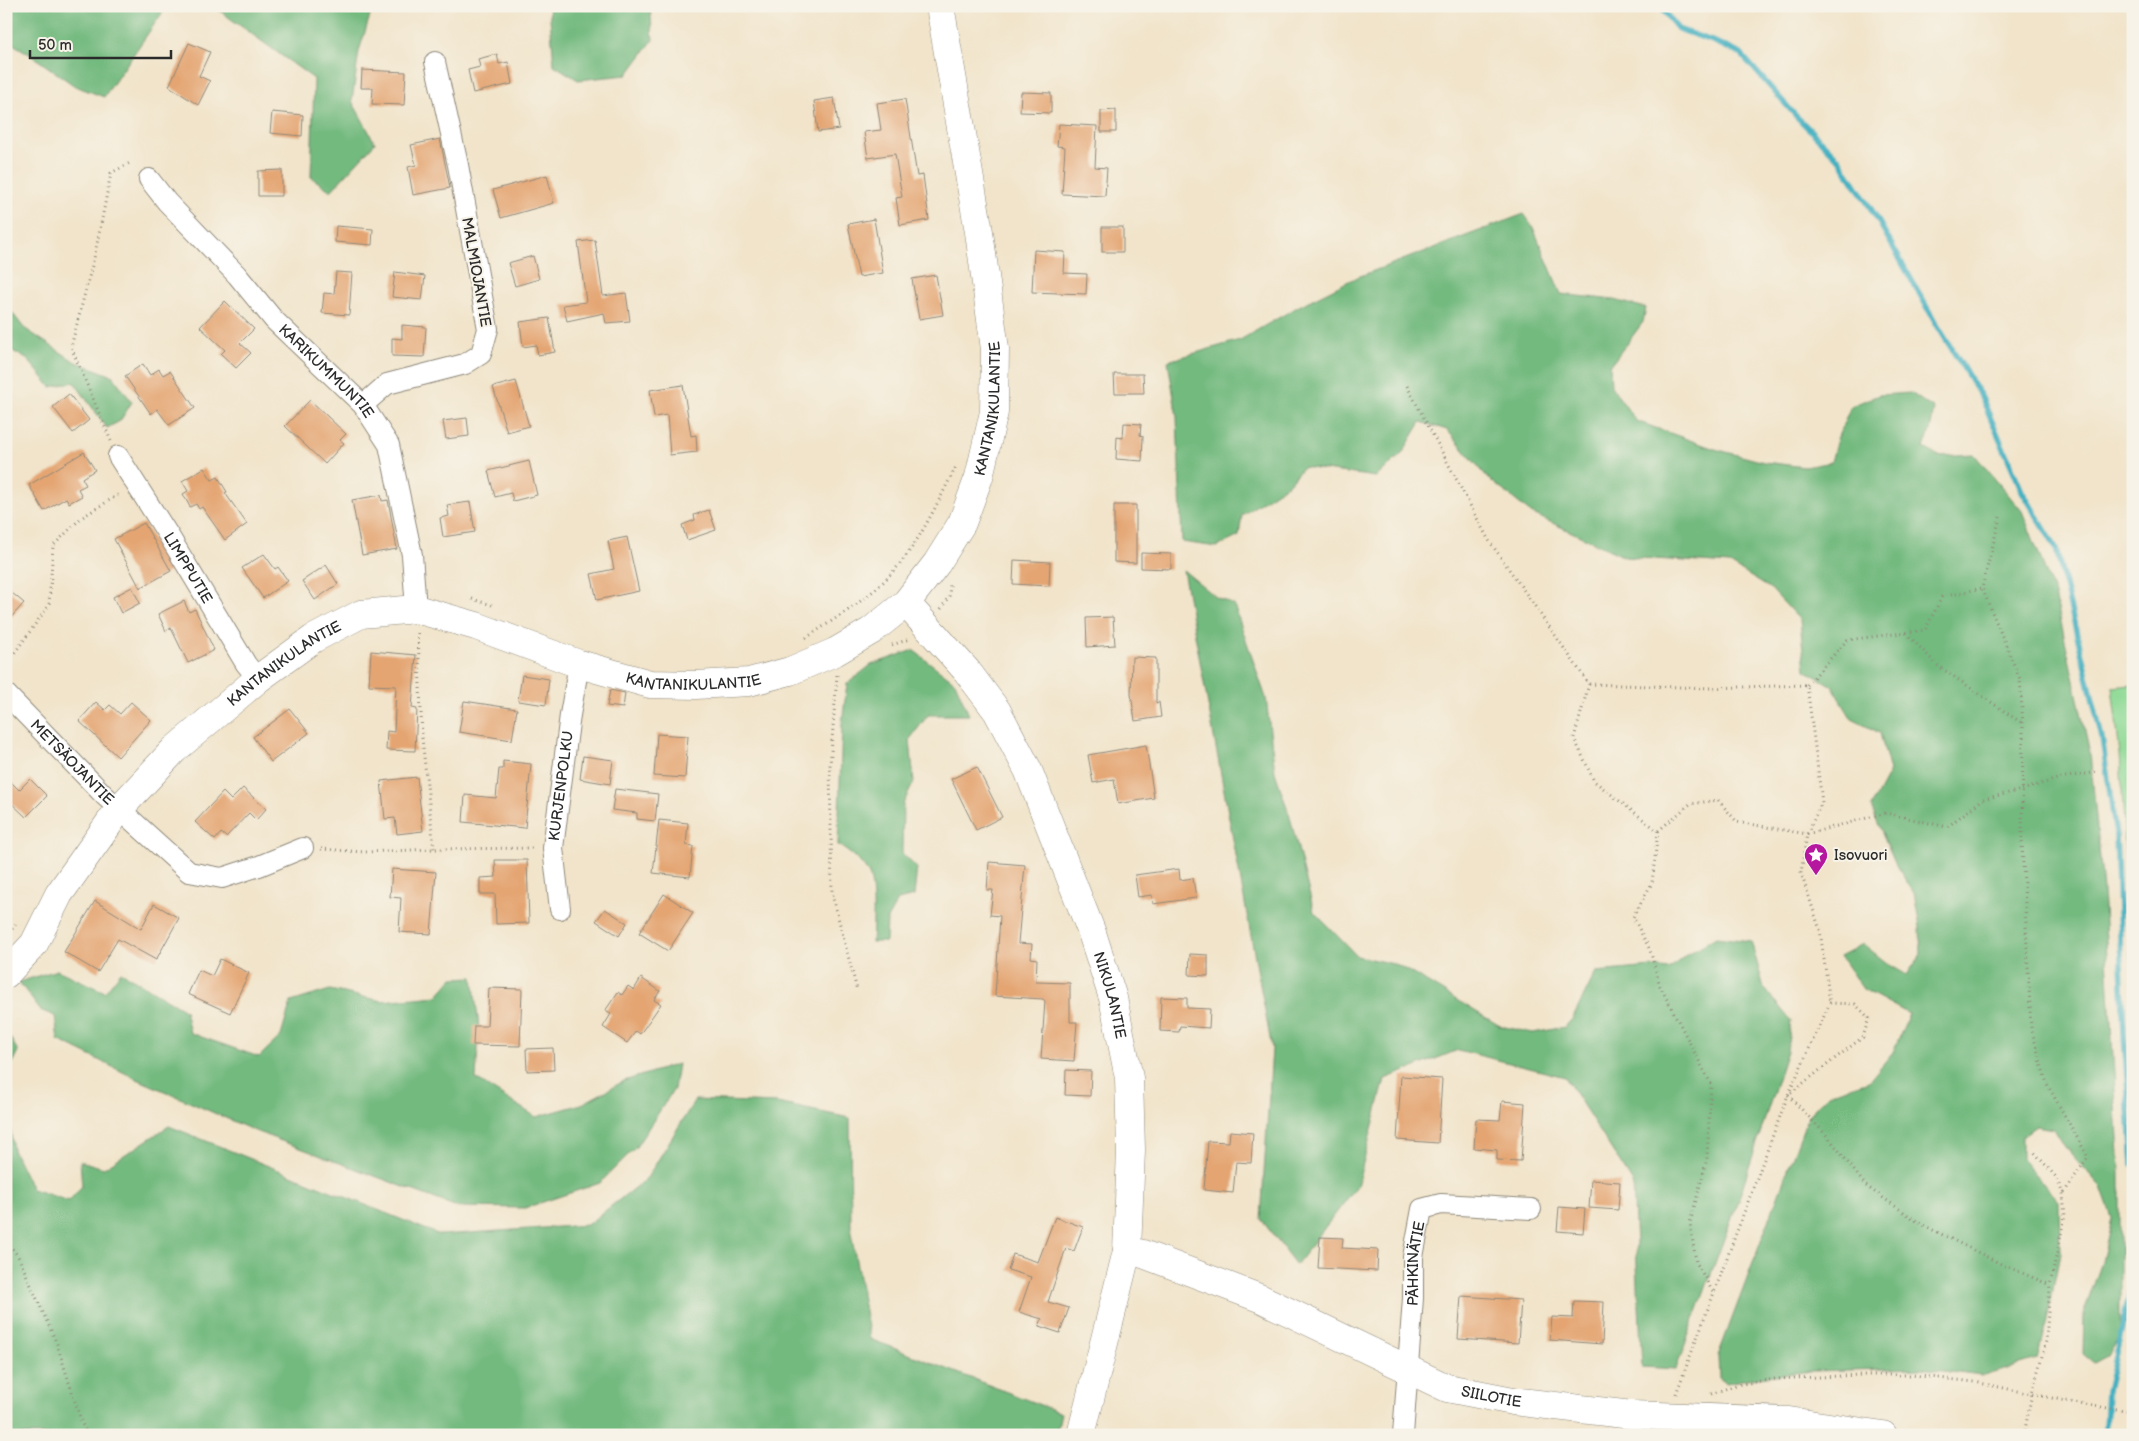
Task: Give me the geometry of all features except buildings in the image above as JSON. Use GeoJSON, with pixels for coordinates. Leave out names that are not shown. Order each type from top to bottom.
{"type":"FeatureCollection","features":[{"type":"Feature","properties":{"kind":"street","name":"KANTANIKULANTIE"},"geometry":{"type":"LineString","coordinates":[[6,974],[34,944],[59,894],[120,808],[174,750],[258,680],[313,639],[362,614],[416,609],[476,626],[579,664],[650,684],[696,685],[749,682],[790,671],[840,650],[871,631],[906,604],[937,563],[962,523],[979,477],[994,412],[995,349],[979,232],[940,6]]}},
{"type":"Feature","properties":{"kind":"street","name":"MALMIOJANTIE"},"geometry":{"type":"LineString","coordinates":[[363,405],[387,384],[465,364],[480,354],[488,329],[458,165],[435,62]]}},
{"type":"Feature","properties":{"kind":"street","name":"KARIKUMMUNTIE"},"geometry":{"type":"LineString","coordinates":[[149,179],[167,202],[237,275],[274,320],[363,405],[389,444],[412,555],[416,609]]}},
{"type":"Feature","properties":{"kind":"street","name":"LIMPPUTIE"},"geometry":{"type":"LineString","coordinates":[[118,456],[169,536],[246,664],[258,680]]}},
{"type":"Feature","properties":{"kind":"street","name":"NIKULANTIE"},"geometry":{"type":"LineString","coordinates":[[906,604],[966,671],[997,711],[1028,770],[1092,933],[1113,998],[1129,1078],[1130,1150],[1127,1251],[1080,1435]]}},
{"type":"Feature","properties":{"kind":"street","name":"KURJENPOLKU"},"geometry":{"type":"LineString","coordinates":[[560,909],[553,848],[570,714],[579,664]]}},
{"type":"Feature","properties":{"kind":"street","name":"METSÄOJANTIE"},"geometry":{"type":"LineString","coordinates":[[6,694],[105,796],[189,872],[222,878],[259,866],[303,848]]}},
{"type":"Feature","properties":{"kind":"street","name":"PÄHKINÄTIE"},"geometry":{"type":"LineString","coordinates":[[1409,1368],[1413,1257],[1422,1209],[1441,1204],[1531,1209]]}},
{"type":"Feature","properties":{"kind":"street","name":"SIILOTIE"},"geometry":{"type":"LineString","coordinates":[[1127,1251],[1143,1254],[1262,1299],[1409,1368],[1447,1388],[1513,1401],[1632,1415],[1789,1421],[1883,1435]]}},
{"type":"Feature","properties":{"kind":"street"},"geometry":{"type":"LineString","coordinates":[[1403,1435],[1409,1368]]}},
{"type":"Feature","properties":{"kind":"path"},"geometry":{"type":"LineString","coordinates":[[118,456],[71,347],[95,254],[111,173],[130,163]]}},
{"type":"Feature","properties":{"kind":"path"},"geometry":{"type":"LineString","coordinates":[[1407,386],[1488,538],[1589,684]]}},
{"type":"Feature","properties":{"kind":"path"},"geometry":{"type":"LineString","coordinates":[[802,641],[852,607],[889,576],[914,544],[960,460]]}},
{"type":"Feature","properties":{"kind":"path"},"geometry":{"type":"LineString","coordinates":[[6,665],[49,605],[53,546],[81,518],[135,485]]}},
{"type":"Feature","properties":{"kind":"path"},"geometry":{"type":"LineString","coordinates":[[2000,517],[1982,588],[2020,679],[2023,725],[2022,843],[2031,1028],[2047,1084],[2088,1157],[2063,1194]]}},
{"type":"Feature","properties":{"kind":"path"},"geometry":{"type":"LineString","coordinates":[[1589,684],[1709,688],[1807,685],[1847,640],[1925,630],[1942,596],[1982,588]]}},
{"type":"Feature","properties":{"kind":"path"},"geometry":{"type":"LineString","coordinates":[[467,598],[493,606]]}},
{"type":"Feature","properties":{"kind":"path"},"geometry":{"type":"LineString","coordinates":[[416,609],[422,738],[434,849]]}},
{"type":"Feature","properties":{"kind":"path"},"geometry":{"type":"LineString","coordinates":[[1906,632],[1937,665],[2023,725]]}},
{"type":"Feature","properties":{"kind":"path"},"geometry":{"type":"LineString","coordinates":[[840,650],[830,766],[832,894],[857,990]]}},
{"type":"Feature","properties":{"kind":"path"},"geometry":{"type":"LineString","coordinates":[[1589,684],[1574,738],[1594,781],[1658,831]]}},
{"type":"Feature","properties":{"kind":"path"},"geometry":{"type":"LineString","coordinates":[[1668,1415],[1788,1095],[1830,1003],[1820,930],[1802,873],[1807,834],[1822,802],[1807,685]]}},
{"type":"Feature","properties":{"kind":"path"},"geometry":{"type":"LineString","coordinates":[[1714,1294],[1696,1262],[1690,1223],[1706,1159],[1711,1084],[1660,986],[1650,950],[1633,917],[1652,883],[1658,831],[1690,804],[1718,800],[1737,822],[1807,834],[1886,813],[1947,827],[1983,799],[2022,790],[2060,778],[2098,772]]}},
{"type":"Feature","properties":{"kind":"path"},"geometry":{"type":"LineString","coordinates":[[303,848],[364,852],[434,849],[553,848]]}},
{"type":"Feature","properties":{"kind":"path"},"geometry":{"type":"LineString","coordinates":[[1788,1095],[1863,1037],[1869,1018],[1855,1004],[1830,1003]]}},
{"type":"Feature","properties":{"kind":"path"},"geometry":{"type":"LineString","coordinates":[[1788,1095],[1829,1138],[1866,1186],[1921,1224],[1999,1263],[2050,1285]]}},
{"type":"Feature","properties":{"kind":"path"},"geometry":{"type":"LineString","coordinates":[[2024,1435],[2032,1393],[2046,1341],[2050,1285],[2065,1216],[2063,1194],[2056,1177],[2034,1152]]}},
{"type":"Feature","properties":{"kind":"path"},"geometry":{"type":"LineString","coordinates":[[6,1241],[18,1256],[57,1344],[82,1424],[88,1435]]}},
{"type":"Feature","properties":{"kind":"path"},"geometry":{"type":"LineString","coordinates":[[1710,1394],[1736,1385],[1774,1379],[1911,1375],[1975,1382],[2093,1406],[2133,1411]]}},
{"type":"Feature","properties":{"kind":"green space"},"geometry":{"type":"Polygon","coordinates":[[[6,6],[167,6],[104,97],[75,86],[6,40],[6,6]]]}},
{"type":"Feature","properties":{"kind":"green space"},"geometry":{"type":"Polygon","coordinates":[[[213,6],[373,6],[359,51],[352,101],[375,143],[331,191],[311,177],[314,79],[213,6]]]}},
{"type":"Feature","properties":{"kind":"green space"},"geometry":{"type":"Polygon","coordinates":[[[549,6],[650,6],[653,40],[627,75],[578,80],[554,65],[549,6]]]}},
{"type":"Feature","properties":{"kind":"green space"},"geometry":{"type":"Polygon","coordinates":[[[1524,214],[1532,225],[1561,294],[1614,300],[1646,308],[1643,322],[1610,366],[1611,386],[1636,421],[1715,449],[1764,462],[1805,467],[1831,462],[1837,439],[1851,406],[1879,395],[1911,393],[1934,409],[1930,431],[1924,448],[1939,456],[1974,454],[2022,511],[2055,595],[2090,753],[2103,890],[2120,1172],[2120,1334],[2107,1356],[2094,1363],[2083,1354],[2084,1312],[2102,1262],[2112,1218],[2101,1187],[2065,1147],[2054,1129],[2036,1126],[2022,1136],[2022,1159],[2059,1202],[2060,1253],[2047,1321],[2037,1359],[1981,1376],[1921,1368],[1812,1371],[1758,1377],[1726,1383],[1719,1378],[1718,1356],[1808,1116],[1828,1094],[1869,1081],[1893,1052],[1909,1014],[1863,989],[1840,956],[1863,944],[1888,964],[1907,975],[1921,954],[1920,927],[1914,893],[1897,867],[1871,807],[1890,771],[1880,733],[1852,719],[1832,686],[1805,670],[1800,620],[1771,589],[1730,564],[1625,557],[1531,513],[1489,479],[1447,430],[1421,422],[1402,454],[1376,477],[1303,467],[1287,485],[1242,515],[1239,536],[1217,547],[1182,542],[1177,417],[1168,361],[1240,340],[1301,305],[1355,278],[1524,214]]]}},
{"type":"Feature","properties":{"kind":"green space"},"geometry":{"type":"Polygon","coordinates":[[[6,305],[24,328],[74,361],[113,376],[132,402],[120,421],[107,428],[74,382],[51,387],[28,360],[6,347],[6,305]]]}},
{"type":"Feature","properties":{"kind":"green space"},"geometry":{"type":"Polygon","coordinates":[[[1183,570],[1216,597],[1234,605],[1266,698],[1275,772],[1290,817],[1314,912],[1357,956],[1398,965],[1500,1026],[1533,1033],[1565,1027],[1573,1018],[1596,972],[1651,967],[1669,969],[1686,955],[1716,937],[1751,941],[1764,988],[1791,1021],[1787,1051],[1739,1198],[1676,1369],[1642,1367],[1633,1183],[1565,1077],[1458,1050],[1385,1079],[1357,1186],[1296,1265],[1261,1219],[1272,1049],[1183,570]]]}},
{"type":"Feature","properties":{"kind":"green space"},"geometry":{"type":"Polygon","coordinates":[[[913,650],[955,682],[969,715],[928,715],[910,739],[914,782],[903,804],[902,853],[917,868],[914,896],[898,900],[887,919],[886,942],[872,942],[873,898],[869,875],[860,862],[838,845],[842,723],[847,684],[871,665],[913,650]]]}},
{"type":"Feature","properties":{"kind":"green space"},"geometry":{"type":"Polygon","coordinates":[[[2133,685],[2133,991],[2120,754],[2112,687],[2133,685]]]}},
{"type":"Feature","properties":{"kind":"green space"},"geometry":{"type":"Polygon","coordinates":[[[57,970],[105,992],[121,972],[185,1010],[190,1033],[259,1057],[281,1036],[291,1002],[330,990],[382,1001],[437,996],[453,978],[473,977],[479,1027],[476,1079],[536,1117],[582,1104],[624,1081],[678,1064],[674,1089],[636,1147],[600,1183],[525,1208],[457,1207],[255,1131],[137,1079],[58,1040],[55,1016],[40,1010],[19,982],[57,970]]]}},
{"type":"Feature","properties":{"kind":"green space"},"geometry":{"type":"Polygon","coordinates":[[[6,1031],[18,1051],[7,1073],[13,1150],[32,1189],[69,1201],[82,1186],[80,1161],[104,1168],[169,1126],[440,1235],[587,1225],[647,1178],[695,1100],[777,1103],[850,1118],[851,1233],[870,1339],[1061,1413],[1056,1435],[6,1435],[6,1031]]]}},
{"type":"Feature","properties":{"kind":"waterway"},"geometry":{"type":"LineString","coordinates":[[1659,6],[1678,29],[1715,42],[1741,54],[1796,116],[1839,159],[1875,215],[1937,325],[1982,398],[2022,491],[2056,548],[2102,738],[2116,836],[2124,1035],[2133,1164]]}},
{"type":"Feature","properties":{"kind":"waterway"},"geometry":{"type":"LineString","coordinates":[[2105,1428],[2107,1392],[2133,1279]]}},
{"type":"Feature","properties":{"kind":"place","name":"Isovuori"},"geometry":{"type":"Point","coordinates":[1816,876]}}]}
